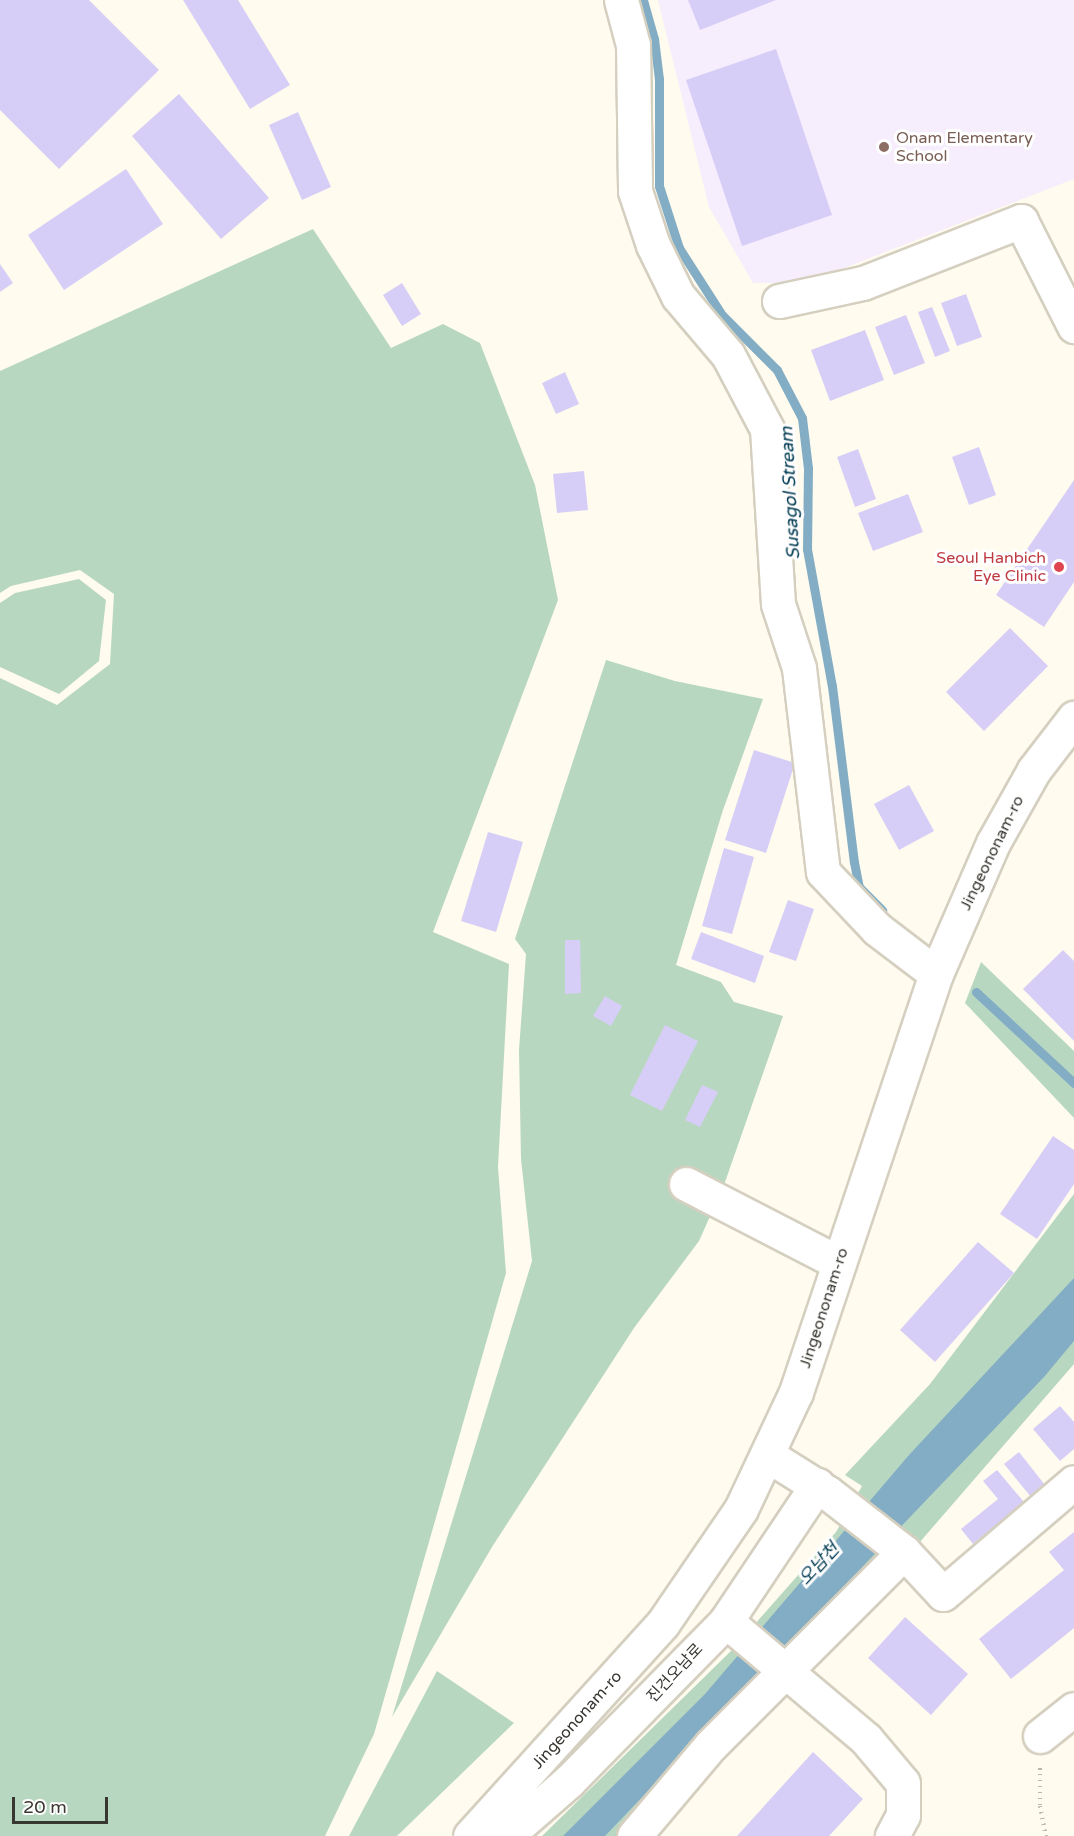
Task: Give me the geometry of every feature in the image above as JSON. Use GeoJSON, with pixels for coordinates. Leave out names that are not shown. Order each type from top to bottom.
{"type":"FeatureCollection","features":[{"type":"Feature","properties":{"kind":"street"},"geometry":{"type":"LineString","coordinates":[[621,0],[633,45],[635,191],[646,223],[678,296],[728,355],[767,429],[778,604],[799,668],[823,872],[877,929],[936,974]]}},
{"type":"Feature","properties":{"kind":"street"},"geometry":{"type":"LineString","coordinates":[[779,302],[863,283],[1021,221],[1074,326]]}},
{"type":"Feature","properties":{"kind":"street","name":"Jingeononam-ro"},"geometry":{"type":"LineString","coordinates":[[470,1836],[663,1623],[741,1509],[770,1455],[796,1392],[936,974],[993,843],[1034,770],[1074,718]]}},
{"type":"Feature","properties":{"kind":"street"},"geometry":{"type":"LineString","coordinates":[[686,1184],[839,1263]]}},
{"type":"Feature","properties":{"kind":"street"},"geometry":{"type":"LineString","coordinates":[[770,1455],[822,1489],[904,1552],[943,1594],[1074,1482]]}},
{"type":"Feature","properties":{"kind":"street","name":"진건오남로"},"geometry":{"type":"LineString","coordinates":[[506,1836],[569,1781],[729,1623],[822,1489]]}},
{"type":"Feature","properties":{"kind":"street"},"geometry":{"type":"LineString","coordinates":[[634,1836],[711,1745],[904,1552]]}},
{"type":"Feature","properties":{"kind":"street"},"geometry":{"type":"LineString","coordinates":[[729,1623],[866,1739],[903,1783],[903,1815],[892,1836]]}},
{"type":"Feature","properties":{"kind":"street"},"geometry":{"type":"LineString","coordinates":[[1040,1736],[1074,1709]]}},
{"type":"Feature","properties":{"kind":"path"},"geometry":{"type":"LineString","coordinates":[[1040,1736],[1040,1806],[1046,1836]]}},
{"type":"Feature","properties":{"kind":"shaded area","name":"Onam Elementary School"},"geometry":{"type":"Polygon","coordinates":[[[658,0],[1074,0],[1074,179],[844,268],[785,283],[753,283],[709,207],[658,0]]]}},
{"type":"Feature","properties":{"kind":"green space"},"geometry":{"type":"Polygon","coordinates":[[[313,229],[391,348],[443,324],[480,343],[535,485],[558,600],[433,932],[509,964],[498,1167],[506,1273],[374,1734],[325,1836],[0,1836],[0,678],[57,705],[110,664],[114,594],[80,570],[11,586],[0,593],[0,371],[313,229]]]}},
{"type":"Feature","properties":{"kind":"green space"},"geometry":{"type":"Polygon","coordinates":[[[79,579],[106,600],[99,661],[59,694],[0,667],[0,603],[15,593],[79,579]]]}},
{"type":"Feature","properties":{"kind":"green space"},"geometry":{"type":"Polygon","coordinates":[[[606,660],[675,681],[763,699],[723,810],[676,965],[721,982],[734,1002],[783,1016],[724,1185],[699,1241],[634,1328],[492,1547],[392,1717],[532,1261],[521,1159],[519,1050],[526,954],[515,939],[606,660]]]}},
{"type":"Feature","properties":{"kind":"green space"},"geometry":{"type":"Polygon","coordinates":[[[981,962],[1074,1051],[1074,1118],[965,1003],[981,962]]]}},
{"type":"Feature","properties":{"kind":"green space"},"geometry":{"type":"Polygon","coordinates":[[[1074,1194],[1074,1364],[913,1550],[638,1836],[542,1836],[732,1650],[836,1532],[862,1486],[845,1475],[930,1384],[1074,1194]]]}},
{"type":"Feature","properties":{"kind":"green space"},"geometry":{"type":"Polygon","coordinates":[[[437,1671],[514,1723],[397,1836],[349,1836],[437,1671]]]}},
{"type":"Feature","properties":{"kind":"water","name":"오남천"},"geometry":{"type":"Polygon","coordinates":[[[1074,1278],[1074,1341],[1044,1377],[605,1836],[563,1836],[705,1694],[909,1455],[1074,1278]]]}},
{"type":"Feature","properties":{"kind":"building"},"geometry":{"type":"Polygon","coordinates":[[[0,0],[89,0],[159,70],[59,169],[0,110],[0,0]]]}},
{"type":"Feature","properties":{"kind":"building"},"geometry":{"type":"Polygon","coordinates":[[[183,0],[238,0],[290,85],[250,109],[183,0]]]}},
{"type":"Feature","properties":{"kind":"building"},"geometry":{"type":"Polygon","coordinates":[[[688,0],[776,0],[700,30],[688,0]]]}},
{"type":"Feature","properties":{"kind":"building"},"geometry":{"type":"Polygon","coordinates":[[[776,49],[832,215],[742,246],[686,80],[776,49]]]}},
{"type":"Feature","properties":{"kind":"building"},"geometry":{"type":"Polygon","coordinates":[[[179,94],[269,198],[221,239],[132,136],[179,94]]]}},
{"type":"Feature","properties":{"kind":"building"},"geometry":{"type":"Polygon","coordinates":[[[298,112],[331,187],[302,200],[269,125],[298,112]]]}},
{"type":"Feature","properties":{"kind":"building"},"geometry":{"type":"Polygon","coordinates":[[[126,169],[163,224],[64,290],[28,235],[126,169]]]}},
{"type":"Feature","properties":{"kind":"building"},"geometry":{"type":"Polygon","coordinates":[[[0,264],[13,283],[0,292],[0,264]]]}},
{"type":"Feature","properties":{"kind":"building"},"geometry":{"type":"Polygon","coordinates":[[[402,283],[421,314],[402,326],[383,295],[402,283]]]}},
{"type":"Feature","properties":{"kind":"building"},"geometry":{"type":"Polygon","coordinates":[[[966,294],[982,337],[957,346],[941,303],[966,294]]]}},
{"type":"Feature","properties":{"kind":"building"},"geometry":{"type":"Polygon","coordinates":[[[932,307],[950,351],[935,357],[918,312],[932,307]]]}},
{"type":"Feature","properties":{"kind":"building"},"geometry":{"type":"Polygon","coordinates":[[[906,315],[925,363],[894,375],[875,327],[906,315]]]}},
{"type":"Feature","properties":{"kind":"building"},"geometry":{"type":"Polygon","coordinates":[[[865,330],[884,380],[830,401],[811,350],[865,330]]]}},
{"type":"Feature","properties":{"kind":"building"},"geometry":{"type":"Polygon","coordinates":[[[565,372],[579,404],[556,414],[542,383],[565,372]]]}},
{"type":"Feature","properties":{"kind":"building"},"geometry":{"type":"Polygon","coordinates":[[[979,447],[996,495],[969,505],[952,457],[979,447]]]}},
{"type":"Feature","properties":{"kind":"building"},"geometry":{"type":"Polygon","coordinates":[[[858,449],[876,499],[855,507],[837,457],[858,449]]]}},
{"type":"Feature","properties":{"kind":"building"},"geometry":{"type":"Polygon","coordinates":[[[584,471],[588,510],[557,513],[553,474],[584,471]]]}},
{"type":"Feature","properties":{"kind":"building"},"geometry":{"type":"Polygon","coordinates":[[[1074,480],[1074,582],[1044,627],[996,595],[1074,480]]]}},
{"type":"Feature","properties":{"kind":"building"},"geometry":{"type":"Polygon","coordinates":[[[908,494],[923,532],[873,551],[858,513],[908,494]]]}},
{"type":"Feature","properties":{"kind":"building"},"geometry":{"type":"Polygon","coordinates":[[[1010,628],[1048,666],[984,731],[946,692],[1010,628]]]}},
{"type":"Feature","properties":{"kind":"building"},"geometry":{"type":"Polygon","coordinates":[[[754,750],[795,763],[766,853],[725,840],[754,750]]]}},
{"type":"Feature","properties":{"kind":"building"},"geometry":{"type":"Polygon","coordinates":[[[909,785],[934,831],[899,850],[874,804],[909,785]]]}},
{"type":"Feature","properties":{"kind":"building"},"geometry":{"type":"Polygon","coordinates":[[[488,832],[523,842],[496,932],[461,921],[488,832]]]}},
{"type":"Feature","properties":{"kind":"building"},"geometry":{"type":"Polygon","coordinates":[[[724,848],[754,857],[732,934],[702,926],[724,848]]]}},
{"type":"Feature","properties":{"kind":"building"},"geometry":{"type":"Polygon","coordinates":[[[788,900],[814,909],[796,961],[769,952],[788,900]]]}},
{"type":"Feature","properties":{"kind":"building"},"geometry":{"type":"Polygon","coordinates":[[[701,932],[764,956],[755,983],[691,959],[701,932]]]}},
{"type":"Feature","properties":{"kind":"building"},"geometry":{"type":"Polygon","coordinates":[[[565,940],[580,940],[581,993],[565,994],[565,940]]]}},
{"type":"Feature","properties":{"kind":"building"},"geometry":{"type":"Polygon","coordinates":[[[1063,950],[1074,961],[1074,1041],[1023,989],[1063,950]]]}},
{"type":"Feature","properties":{"kind":"building"},"geometry":{"type":"Polygon","coordinates":[[[605,996],[622,1006],[611,1026],[593,1016],[605,996]]]}},
{"type":"Feature","properties":{"kind":"building"},"geometry":{"type":"Polygon","coordinates":[[[665,1025],[698,1041],[662,1111],[630,1095],[665,1025]]]}},
{"type":"Feature","properties":{"kind":"building"},"geometry":{"type":"Polygon","coordinates":[[[702,1085],[718,1092],[700,1127],[685,1120],[702,1085]]]}},
{"type":"Feature","properties":{"kind":"building"},"geometry":{"type":"Polygon","coordinates":[[[1053,1136],[1074,1150],[1074,1184],[1037,1239],[1000,1214],[1053,1136]]]}},
{"type":"Feature","properties":{"kind":"building"},"geometry":{"type":"Polygon","coordinates":[[[978,1242],[1014,1273],[935,1362],[900,1330],[978,1242]]]}},
{"type":"Feature","properties":{"kind":"building"},"geometry":{"type":"Polygon","coordinates":[[[1060,1406],[1074,1422],[1074,1449],[1060,1461],[1033,1429],[1060,1406]]]}},
{"type":"Feature","properties":{"kind":"building"},"geometry":{"type":"Polygon","coordinates":[[[1019,1452],[1045,1485],[1031,1497],[1004,1464],[1019,1452]]]}},
{"type":"Feature","properties":{"kind":"building"},"geometry":{"type":"Polygon","coordinates":[[[997,1470],[1024,1502],[973,1544],[961,1529],[998,1499],[983,1481],[997,1470]]]}},
{"type":"Feature","properties":{"kind":"building"},"geometry":{"type":"Polygon","coordinates":[[[1074,1532],[1074,1628],[1011,1679],[979,1639],[1064,1570],[1049,1552],[1074,1532]]]}},
{"type":"Feature","properties":{"kind":"building"},"geometry":{"type":"Polygon","coordinates":[[[905,1617],[968,1674],[931,1715],[868,1658],[905,1617]]]}},
{"type":"Feature","properties":{"kind":"building"},"geometry":{"type":"Polygon","coordinates":[[[813,1752],[863,1799],[829,1836],[737,1836],[813,1752]]]}},
{"type":"Feature","properties":{"kind":"waterway","name":"Susagol Stream"},"geometry":{"type":"LineString","coordinates":[[643,0],[654,39],[659,79],[659,186],[679,248],[722,315],[777,370],[802,418],[808,468],[807,549],[832,686],[854,862],[859,887],[882,910]]}},
{"type":"Feature","properties":{"kind":"waterway","name":"Susagol Stream"},"geometry":{"type":"LineString","coordinates":[[976,992],[1074,1083]]}},
{"type":"Feature","properties":{"kind":"place","name":"Onam Elementary School"},"geometry":{"type":"Point","coordinates":[884,147]}},
{"type":"Feature","properties":{"kind":"place","name":"Seoul Hanbich Eye Clinic"},"geometry":{"type":"Point","coordinates":[1059,567]}}]}
